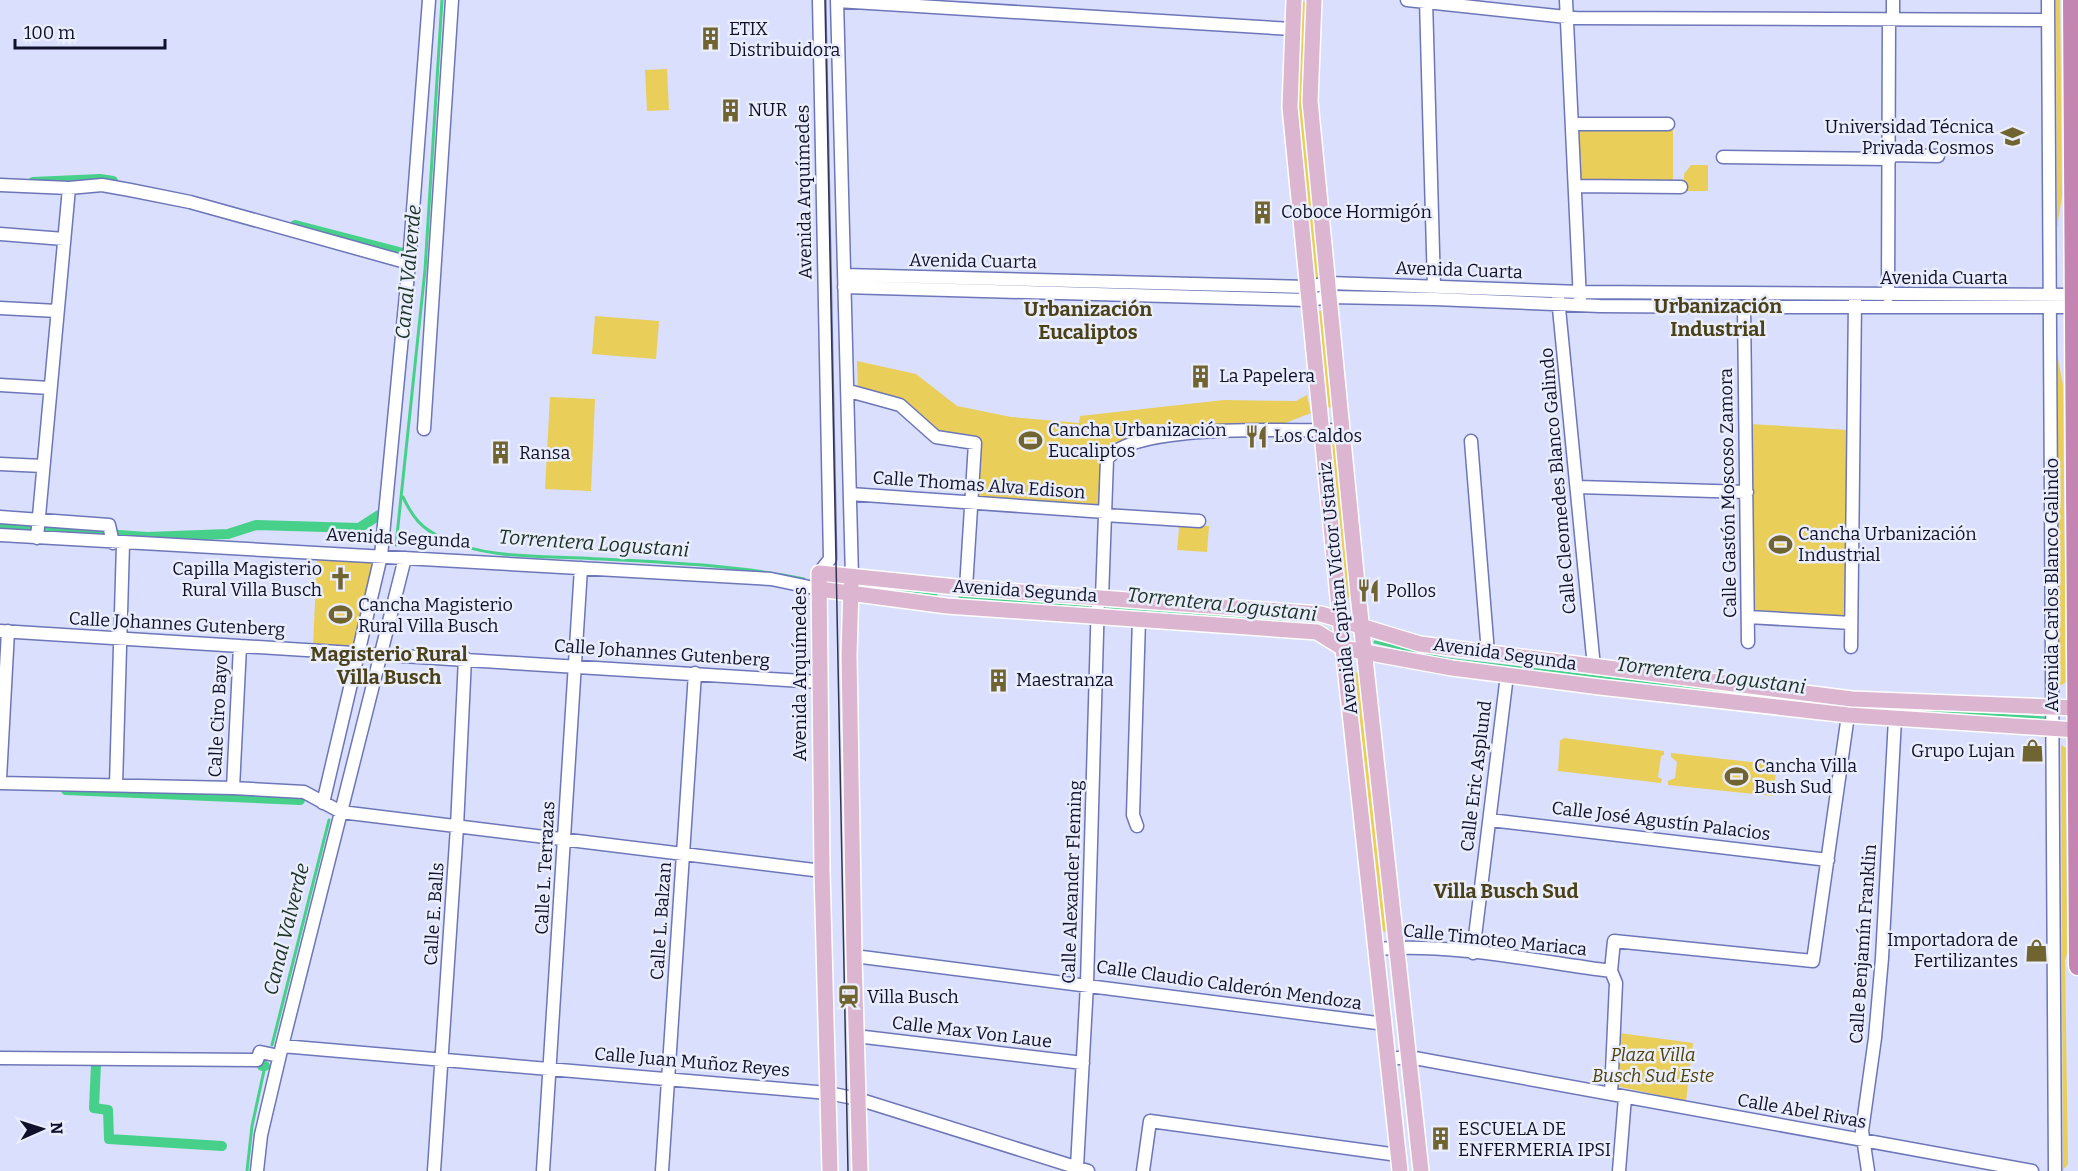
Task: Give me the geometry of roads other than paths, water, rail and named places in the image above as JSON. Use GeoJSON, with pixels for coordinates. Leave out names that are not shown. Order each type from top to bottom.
{"type":"FeatureCollection","features":[{"type":"Feature","properties":{"kind":"highway","name":"Avenida Carlos Blanco Galindo"},"geometry":{"type":"LineString","coordinates":[[2072,0],[2076,301],[2074,414],[2078,966]]}},
{"type":"Feature","properties":{"kind":"main road","name":"Avenida Capitan Víctor Ustariz"},"geometry":{"type":"LineString","coordinates":[[1294,0],[1290,107],[1343,648],[1400,1171]]}},
{"type":"Feature","properties":{"kind":"main road","name":"Avenida Capitan Víctor Ustariz"},"geometry":{"type":"LineString","coordinates":[[1314,0],[1310,101],[1366,673],[1421,1171]]}},
{"type":"Feature","properties":{"kind":"main road","name":"Avenida Segunda"},"geometry":{"type":"LineString","coordinates":[[819,581],[852,578],[1321,614],[1420,644],[1594,667],[1852,699],[2077,708]]}},
{"type":"Feature","properties":{"kind":"main road","name":"Avenida Arquímedes"},"geometry":{"type":"LineString","coordinates":[[852,578],[850,595],[854,956],[860,1171]]}},
{"type":"Feature","properties":{"kind":"main road","name":"Avenida Segunda"},"geometry":{"type":"LineString","coordinates":[[819,581],[850,595],[947,606],[1317,632],[1343,648],[1506,675],[1848,715],[2077,730]]}},
{"type":"Feature","properties":{"kind":"main road","name":"Avenida Arquímedes"},"geometry":{"type":"LineString","coordinates":[[819,581],[822,871],[830,1171]]}},
{"type":"Feature","properties":{"kind":"main road"},"geometry":{"type":"LineString","coordinates":[[1338,594],[1347,603],[1352,602],[1358,594]]}},
{"type":"Feature","properties":{"kind":"main road"},"geometry":{"type":"LineString","coordinates":[[1346,672],[1357,668],[1366,673]]}},
{"type":"Feature","properties":{"kind":"street"},"geometry":{"type":"LineString","coordinates":[[323,803],[381,556],[409,263],[429,0]]}},
{"type":"Feature","properties":{"kind":"street"},"geometry":{"type":"LineString","coordinates":[[424,429],[452,0]]}},
{"type":"Feature","properties":{"kind":"street","name":"Avenida Arquímedes"},"geometry":{"type":"LineString","coordinates":[[819,0],[830,559],[819,581]]}},
{"type":"Feature","properties":{"kind":"street"},"geometry":{"type":"LineString","coordinates":[[837,0],[1292,29]]}},
{"type":"Feature","properties":{"kind":"street","name":"Avenida Arquímedes"},"geometry":{"type":"LineString","coordinates":[[837,0],[849,391],[852,578]]}},
{"type":"Feature","properties":{"kind":"street"},"geometry":{"type":"LineString","coordinates":[[1407,0],[1576,18],[2048,20]]}},
{"type":"Feature","properties":{"kind":"street"},"geometry":{"type":"LineString","coordinates":[[1566,0],[1580,299]]}},
{"type":"Feature","properties":{"kind":"street"},"geometry":{"type":"LineString","coordinates":[[1888,296],[1893,0]]}},
{"type":"Feature","properties":{"kind":"street","name":"Avenida Carlos Blanco Galindo"},"geometry":{"type":"LineString","coordinates":[[2048,0],[2055,1171]]}},
{"type":"Feature","properties":{"kind":"street"},"geometry":{"type":"LineString","coordinates":[[1426,1],[1434,287]]}},
{"type":"Feature","properties":{"kind":"street"},"geometry":{"type":"LineString","coordinates":[[1572,124],[1668,124]]}},
{"type":"Feature","properties":{"kind":"street"},"geometry":{"type":"LineString","coordinates":[[1724,157],[1938,156]]}},
{"type":"Feature","properties":{"kind":"street"},"geometry":{"type":"LineString","coordinates":[[0,185],[69,188],[102,184],[190,202],[409,263]]}},
{"type":"Feature","properties":{"kind":"street"},"geometry":{"type":"LineString","coordinates":[[1575,186],[1681,187]]}},
{"type":"Feature","properties":{"kind":"street"},"geometry":{"type":"LineString","coordinates":[[37,538],[69,188]]}},
{"type":"Feature","properties":{"kind":"street"},"geometry":{"type":"LineString","coordinates":[[0,234],[64,239]]}},
{"type":"Feature","properties":{"kind":"street","name":"Avenida Cuarta"},"geometry":{"type":"LineString","coordinates":[[844,281],[1308,293],[1329,290],[1434,287],[1558,298]]}},
{"type":"Feature","properties":{"kind":"street","name":"Avenida Cuarta"},"geometry":{"type":"LineString","coordinates":[[1329,290],[1744,307],[1855,302],[1888,296],[2049,301]]}},
{"type":"Feature","properties":{"kind":"street","name":"Calle Cleomedes Blanco Galindo"},"geometry":{"type":"LineString","coordinates":[[1558,298],[1594,667]]}},
{"type":"Feature","properties":{"kind":"street","name":"Avenida Cuarta"},"geometry":{"type":"LineString","coordinates":[[1580,299],[1855,302],[2076,301]]}},
{"type":"Feature","properties":{"kind":"street"},"geometry":{"type":"LineString","coordinates":[[1851,647],[1855,302]]}},
{"type":"Feature","properties":{"kind":"street","name":"Calle Gastón Moscoso Zamora"},"geometry":{"type":"LineString","coordinates":[[1744,307],[1748,642]]}},
{"type":"Feature","properties":{"kind":"street"},"geometry":{"type":"LineString","coordinates":[[0,308],[57,311]]}},
{"type":"Feature","properties":{"kind":"street"},"geometry":{"type":"LineString","coordinates":[[0,385],[51,388]]}},
{"type":"Feature","properties":{"kind":"street"},"geometry":{"type":"LineString","coordinates":[[849,391],[900,405],[936,436],[975,443],[966,588]]}},
{"type":"Feature","properties":{"kind":"street","name":"Calle Alexander Fleming"},"geometry":{"type":"LineString","coordinates":[[1083,1169],[1083,1064],[1098,616],[1107,459],[1113,452],[1127,445],[1162,437],[1231,430],[1322,431]]}},
{"type":"Feature","properties":{"kind":"street"},"geometry":{"type":"LineString","coordinates":[[1322,431],[1342,430]]}},
{"type":"Feature","properties":{"kind":"street"},"geometry":{"type":"LineString","coordinates":[[1471,441],[1488,653]]}},
{"type":"Feature","properties":{"kind":"street"},"geometry":{"type":"LineString","coordinates":[[0,464],[43,466]]}},
{"type":"Feature","properties":{"kind":"street"},"geometry":{"type":"LineString","coordinates":[[1578,488],[1747,492]]}},
{"type":"Feature","properties":{"kind":"street","name":"Calle Thomas Alva Edison"},"geometry":{"type":"LineString","coordinates":[[850,494],[1199,521]]}},
{"type":"Feature","properties":{"kind":"street"},"geometry":{"type":"LineString","coordinates":[[0,517],[109,525],[118,544],[120,639],[116,785]]}},
{"type":"Feature","properties":{"kind":"street","name":"Avenida Segunda"},"geometry":{"type":"LineString","coordinates":[[0,535],[118,544],[381,556],[819,581]]}},
{"type":"Feature","properties":{"kind":"street"},"geometry":{"type":"LineString","coordinates":[[256,1171],[261,1135],[280,1051],[405,558]]}},
{"type":"Feature","properties":{"kind":"street","name":"Calle L. Terrazas"},"geometry":{"type":"LineString","coordinates":[[543,1171],[581,568]]}},
{"type":"Feature","properties":{"kind":"street"},"geometry":{"type":"LineString","coordinates":[[1748,617],[1851,623]]}},
{"type":"Feature","properties":{"kind":"street"},"geometry":{"type":"LineString","coordinates":[[1137,826],[1133,815],[1139,619]]}},
{"type":"Feature","properties":{"kind":"street"},"geometry":{"type":"LineString","coordinates":[[4,631],[0,781],[304,792],[341,812],[822,871]]}},
{"type":"Feature","properties":{"kind":"street","name":"Calle Johannes Gutenberg"},"geometry":{"type":"LineString","coordinates":[[4,631],[240,646],[381,652],[819,682]]}},
{"type":"Feature","properties":{"kind":"street","name":"Calle Ciro Bayo"},"geometry":{"type":"LineString","coordinates":[[233,788],[240,646]]}},
{"type":"Feature","properties":{"kind":"street","name":"Calle E. Balls"},"geometry":{"type":"LineString","coordinates":[[434,1171],[443,1060],[465,658]]}},
{"type":"Feature","properties":{"kind":"street","name":"Calle L. Balzan"},"geometry":{"type":"LineString","coordinates":[[662,1171],[694,672]]}},
{"type":"Feature","properties":{"kind":"street","name":"Calle Eric Asplund"},"geometry":{"type":"LineString","coordinates":[[1473,953],[1506,675]]}},
{"type":"Feature","properties":{"kind":"street"},"geometry":{"type":"LineString","coordinates":[[1828,860],[1848,715]]}},
{"type":"Feature","properties":{"kind":"street","name":"Calle Benjamín Franklin"},"geometry":{"type":"LineString","coordinates":[[1868,1171],[1862,1131],[1875,1038],[1882,958],[1895,719]]}},
{"type":"Feature","properties":{"kind":"street","name":"Calle José Agustín Palacios"},"geometry":{"type":"LineString","coordinates":[[1490,820],[1828,860]]}},
{"type":"Feature","properties":{"kind":"street","name":"Calle Timoteo Mariaca"},"geometry":{"type":"LineString","coordinates":[[1377,949],[1398,948],[1473,953],[1611,971],[1614,940],[1813,961],[1828,860]]}},
{"type":"Feature","properties":{"kind":"street","name":"Calle Claudio Calderón Mendoza"},"geometry":{"type":"LineString","coordinates":[[854,956],[1087,984],[1385,1024]]}},
{"type":"Feature","properties":{"kind":"street"},"geometry":{"type":"LineString","coordinates":[[1611,971],[1616,983],[1611,1094]]}},
{"type":"Feature","properties":{"kind":"street","name":"Calle Max Von Laue"},"geometry":{"type":"LineString","coordinates":[[856,1036],[1083,1064]]}},
{"type":"Feature","properties":{"kind":"street","name":"Calle Juan Muñoz Reyes"},"geometry":{"type":"LineString","coordinates":[[0,1058],[259,1056],[280,1051],[551,1068],[828,1093],[858,1099],[1083,1169]]}},
{"type":"Feature","properties":{"kind":"street","name":"Calle Abel Rivas"},"geometry":{"type":"LineString","coordinates":[[1388,1059],[1410,1057],[2032,1171]]}},
{"type":"Feature","properties":{"kind":"street"},"geometry":{"type":"LineString","coordinates":[[1619,1171],[1625,1097]]}},
{"type":"Feature","properties":{"kind":"street"},"geometry":{"type":"LineString","coordinates":[[1143,1171],[1150,1121],[1398,1155]]}},
{"type":"Feature","properties":{"kind":"waterway","name":"Canal Valverde"},"geometry":{"type":"LineString","coordinates":[[396,545],[425,270],[442,0]]}},
{"type":"Feature","properties":{"kind":"waterway"},"geometry":{"type":"LineString","coordinates":[[33,182],[100,179],[113,181]]}},
{"type":"Feature","properties":{"kind":"waterway"},"geometry":{"type":"LineString","coordinates":[[295,225],[403,253]]}},
{"type":"Feature","properties":{"kind":"waterway","name":"Torrentera Logustani"},"geometry":{"type":"LineString","coordinates":[[403,497],[414,517],[428,530],[458,545],[492,553],[693,564],[804,579]]}},
{"type":"Feature","properties":{"kind":"waterway"},"geometry":{"type":"LineString","coordinates":[[48,530],[147,537],[228,534],[256,525],[359,528],[379,515]]}},
{"type":"Feature","properties":{"kind":"waterway"},"geometry":{"type":"LineString","coordinates":[[0,528],[31,530]]}},
{"type":"Feature","properties":{"kind":"waterway","name":"Torrentera Logustani"},"geometry":{"type":"LineString","coordinates":[[881,590],[936,595]]}},
{"type":"Feature","properties":{"kind":"waterway","name":"Torrentera Logustani"},"geometry":{"type":"LineString","coordinates":[[960,597],[1088,606]]}},
{"type":"Feature","properties":{"kind":"waterway","name":"Torrentera Logustani"},"geometry":{"type":"LineString","coordinates":[[1107,607],[1318,625]]}},
{"type":"Feature","properties":{"kind":"waterway","name":"Torrentera Logustani"},"geometry":{"type":"LineString","coordinates":[[1324,628],[1333,632]]}},
{"type":"Feature","properties":{"kind":"waterway","name":"Torrentera Logustani"},"geometry":{"type":"LineString","coordinates":[[1375,642],[1446,659],[1852,707],[2045,718]]}},
{"type":"Feature","properties":{"kind":"waterway"},"geometry":{"type":"LineString","coordinates":[[66,790],[300,800]]}},
{"type":"Feature","properties":{"kind":"waterway","name":"Canal Valverde"},"geometry":{"type":"LineString","coordinates":[[272,1045],[329,820]]}},
{"type":"Feature","properties":{"kind":"waterway"},"geometry":{"type":"LineString","coordinates":[[96,1064],[94,1108],[108,1110],[109,1139],[222,1146]]}},
{"type":"Feature","properties":{"kind":"waterway","name":"Canal Valverde"},"geometry":{"type":"LineString","coordinates":[[247,1171],[252,1126],[265,1066]]}},
{"type":"Feature","properties":{"kind":"tram line"},"geometry":{"type":"LineString","coordinates":[[825,0],[848,1171]]}},
{"type":"Feature","properties":{"kind":"place","name":"ETIX Distribuidora"},"geometry":{"type":"Point","coordinates":[711,39]}},
{"type":"Feature","properties":{"kind":"place","name":"NUR"},"geometry":{"type":"Point","coordinates":[730,110]}},
{"type":"Feature","properties":{"kind":"place","name":"Universidad Técnica Privada Cosmos"},"geometry":{"type":"Point","coordinates":[2012,137]}},
{"type":"Feature","properties":{"kind":"place","name":"Coboce Hormigón"},"geometry":{"type":"Point","coordinates":[1263,212]}},
{"type":"Feature","properties":{"kind":"place","name":"La Papelera"},"geometry":{"type":"Point","coordinates":[1201,376]}},
{"type":"Feature","properties":{"kind":"place","name":"Los Caldos"},"geometry":{"type":"Point","coordinates":[1256,436]}},
{"type":"Feature","properties":{"kind":"place","name":"Cancha Urbanización Eucaliptos"},"geometry":{"type":"Point","coordinates":[1030,440]}},
{"type":"Feature","properties":{"kind":"place","name":"Ransa"},"geometry":{"type":"Point","coordinates":[501,453]}},
{"type":"Feature","properties":{"kind":"place","name":"Cancha Urbanización Industrial"},"geometry":{"type":"Point","coordinates":[1780,544]}},
{"type":"Feature","properties":{"kind":"place","name":"Capilla Magisterio Rural Villa Busch"},"geometry":{"type":"Point","coordinates":[340,579]}},
{"type":"Feature","properties":{"kind":"place","name":"Pollos"},"geometry":{"type":"Point","coordinates":[1368,591]}},
{"type":"Feature","properties":{"kind":"place","name":"Cancha Magisterio Rural Villa Busch"},"geometry":{"type":"Point","coordinates":[340,615]}},
{"type":"Feature","properties":{"kind":"place","name":"Maestranza"},"geometry":{"type":"Point","coordinates":[998,680]}},
{"type":"Feature","properties":{"kind":"place","name":"Grupo Lujan"},"geometry":{"type":"Point","coordinates":[2033,751]}},
{"type":"Feature","properties":{"kind":"place","name":"Cancha Villa Bush Sud"},"geometry":{"type":"Point","coordinates":[1736,776]}},
{"type":"Feature","properties":{"kind":"place","name":"Importadora de Fertilizantes"},"geometry":{"type":"Point","coordinates":[2036,950]}},
{"type":"Feature","properties":{"kind":"place","name":"Villa Busch"},"geometry":{"type":"Point","coordinates":[849,997]}},
{"type":"Feature","properties":{"kind":"place","name":"ESCUELA DE ENFERMERIA IPSI"},"geometry":{"type":"Point","coordinates":[1440,1139]}},
{"type":"Feature","properties":{"kind":"district","name":"Urbanización Industrial"},"geometry":{"type":"Point","coordinates":[1718,318]}},
{"type":"Feature","properties":{"kind":"district","name":"Urbanización Eucaliptos"},"geometry":{"type":"Point","coordinates":[1088,320]}},
{"type":"Feature","properties":{"kind":"district","name":"Magisterio Rural Villa Busch"},"geometry":{"type":"Point","coordinates":[389,666]}},
{"type":"Feature","properties":{"kind":"district","name":"Villa Busch Sud"},"geometry":{"type":"Point","coordinates":[1506,891]}},
{"type":"Feature","properties":{"kind":"park label","name":"Plaza Villa Busch Sud Este"},"geometry":{"type":"Point","coordinates":[1653,1065]}}]}
